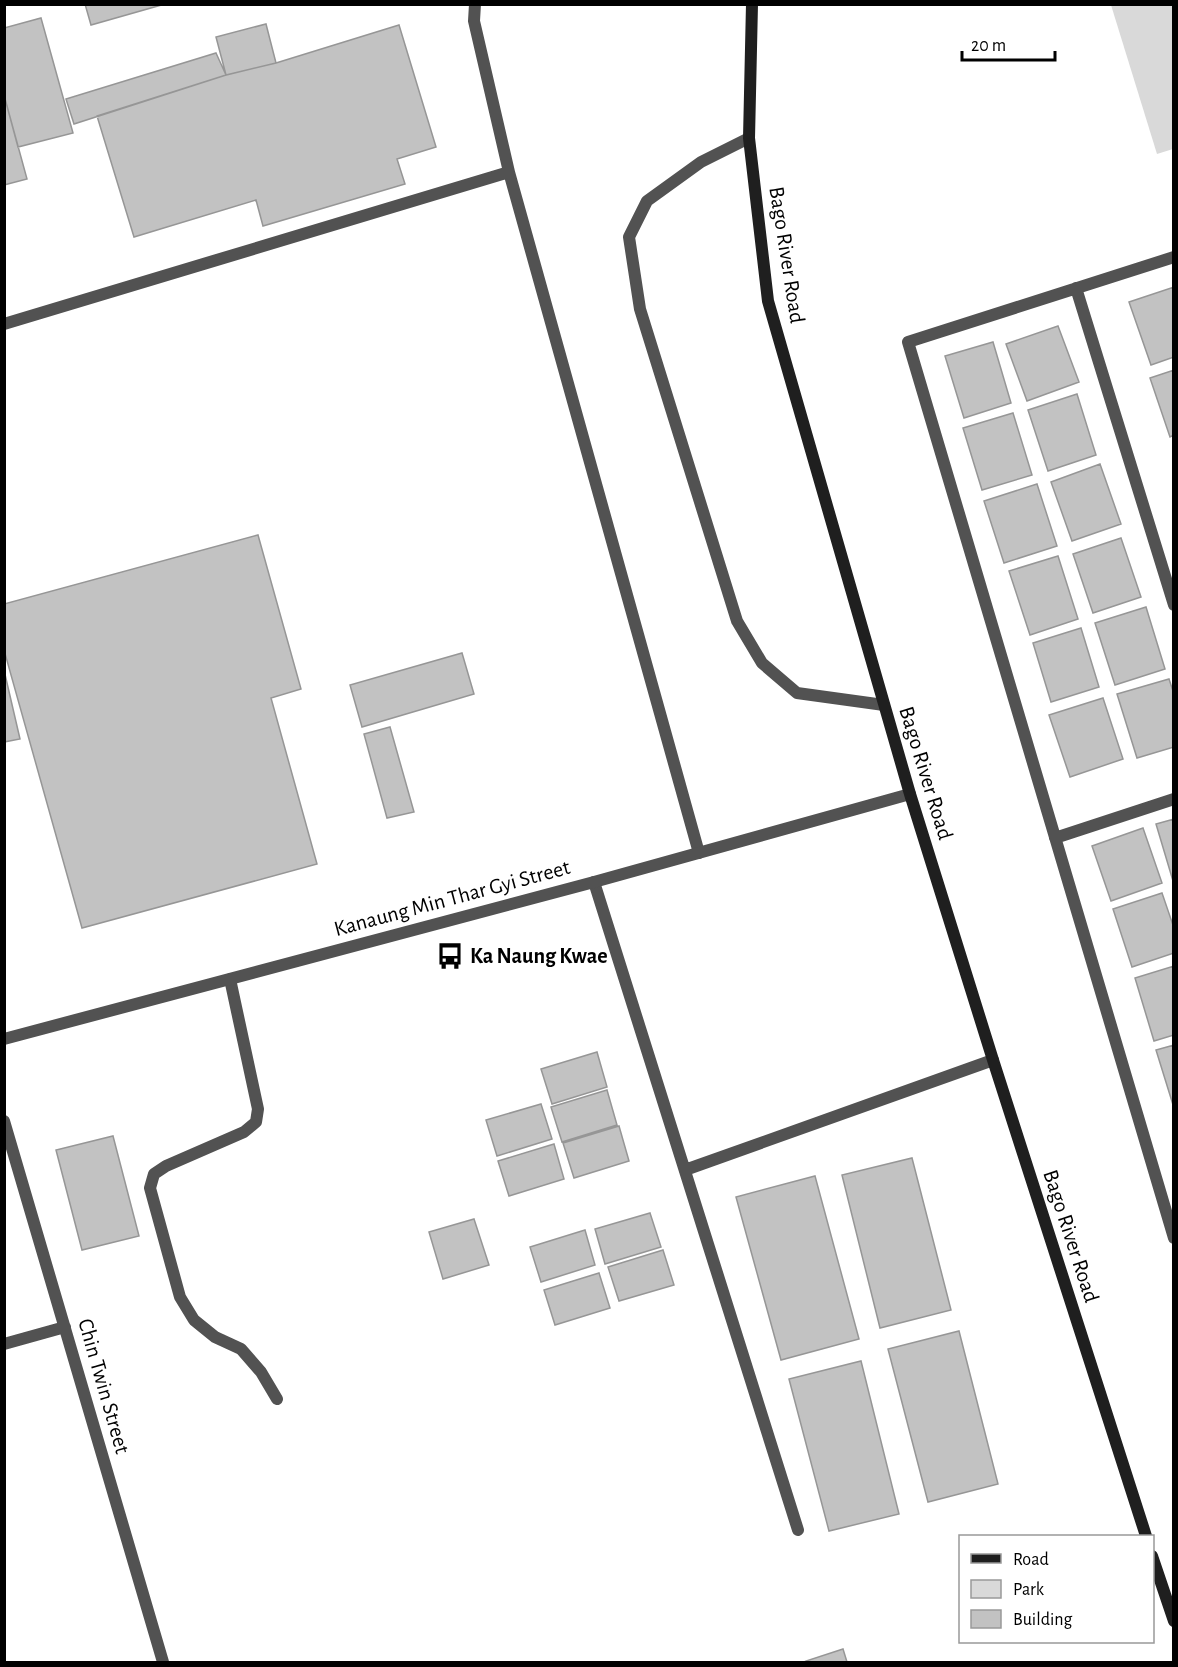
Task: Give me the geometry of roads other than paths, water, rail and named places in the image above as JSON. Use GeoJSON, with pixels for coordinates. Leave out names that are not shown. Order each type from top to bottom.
{"type":"FeatureCollection","features":[{"type":"Feature","properties":{"kind":"main road","name":"Bago River Road"},"geometry":{"type":"LineString","coordinates":[[752,4],[749,138],[768,302],[910,794],[1146,1535]]}},
{"type":"Feature","properties":{"kind":"main road"},"geometry":{"type":"LineString","coordinates":[[1154,1562],[1173,1621]]}},
{"type":"Feature","properties":{"kind":"street"},"geometry":{"type":"LineString","coordinates":[[475,4],[474,21],[509,172],[699,853]]}},
{"type":"Feature","properties":{"kind":"street"},"geometry":{"type":"LineString","coordinates":[[749,138],[700,162],[647,201],[629,237],[640,309],[737,621],[757,655],[762,663],[797,693],[884,705]]}},
{"type":"Feature","properties":{"kind":"street"},"geometry":{"type":"LineString","coordinates":[[4,324],[509,172]]}},
{"type":"Feature","properties":{"kind":"street"},"geometry":{"type":"LineString","coordinates":[[1173,258],[908,342],[1173,1238]]}},
{"type":"Feature","properties":{"kind":"street"},"geometry":{"type":"LineString","coordinates":[[1076,288],[1173,605]]}},
{"type":"Feature","properties":{"kind":"street","name":"Kanaung Min Thar Gyi Street"},"geometry":{"type":"LineString","coordinates":[[4,1039],[594,882],[910,794]]}},
{"type":"Feature","properties":{"kind":"street"},"geometry":{"type":"LineString","coordinates":[[1055,838],[1173,799]]}},
{"type":"Feature","properties":{"kind":"street"},"geometry":{"type":"LineString","coordinates":[[594,882],[798,1530]]}},
{"type":"Feature","properties":{"kind":"street"},"geometry":{"type":"LineString","coordinates":[[230,979],[258,1109],[256,1122],[244,1132],[166,1166],[154,1174],[150,1188],[180,1298],[194,1320],[215,1337],[241,1349],[261,1372],[277,1399]]}},
{"type":"Feature","properties":{"kind":"street"},"geometry":{"type":"LineString","coordinates":[[685,1170],[993,1060]]}},
{"type":"Feature","properties":{"kind":"street","name":"Chin Twin Street"},"geometry":{"type":"LineString","coordinates":[[4,1121],[163,1662]]}},
{"type":"Feature","properties":{"kind":"street"},"geometry":{"type":"LineString","coordinates":[[4,1344],[65,1327]]}},
{"type":"Feature","properties":{"kind":"place","name":"Ka Naung Kwae"},"geometry":{"type":"Point","coordinates":[450,956]}}]}
